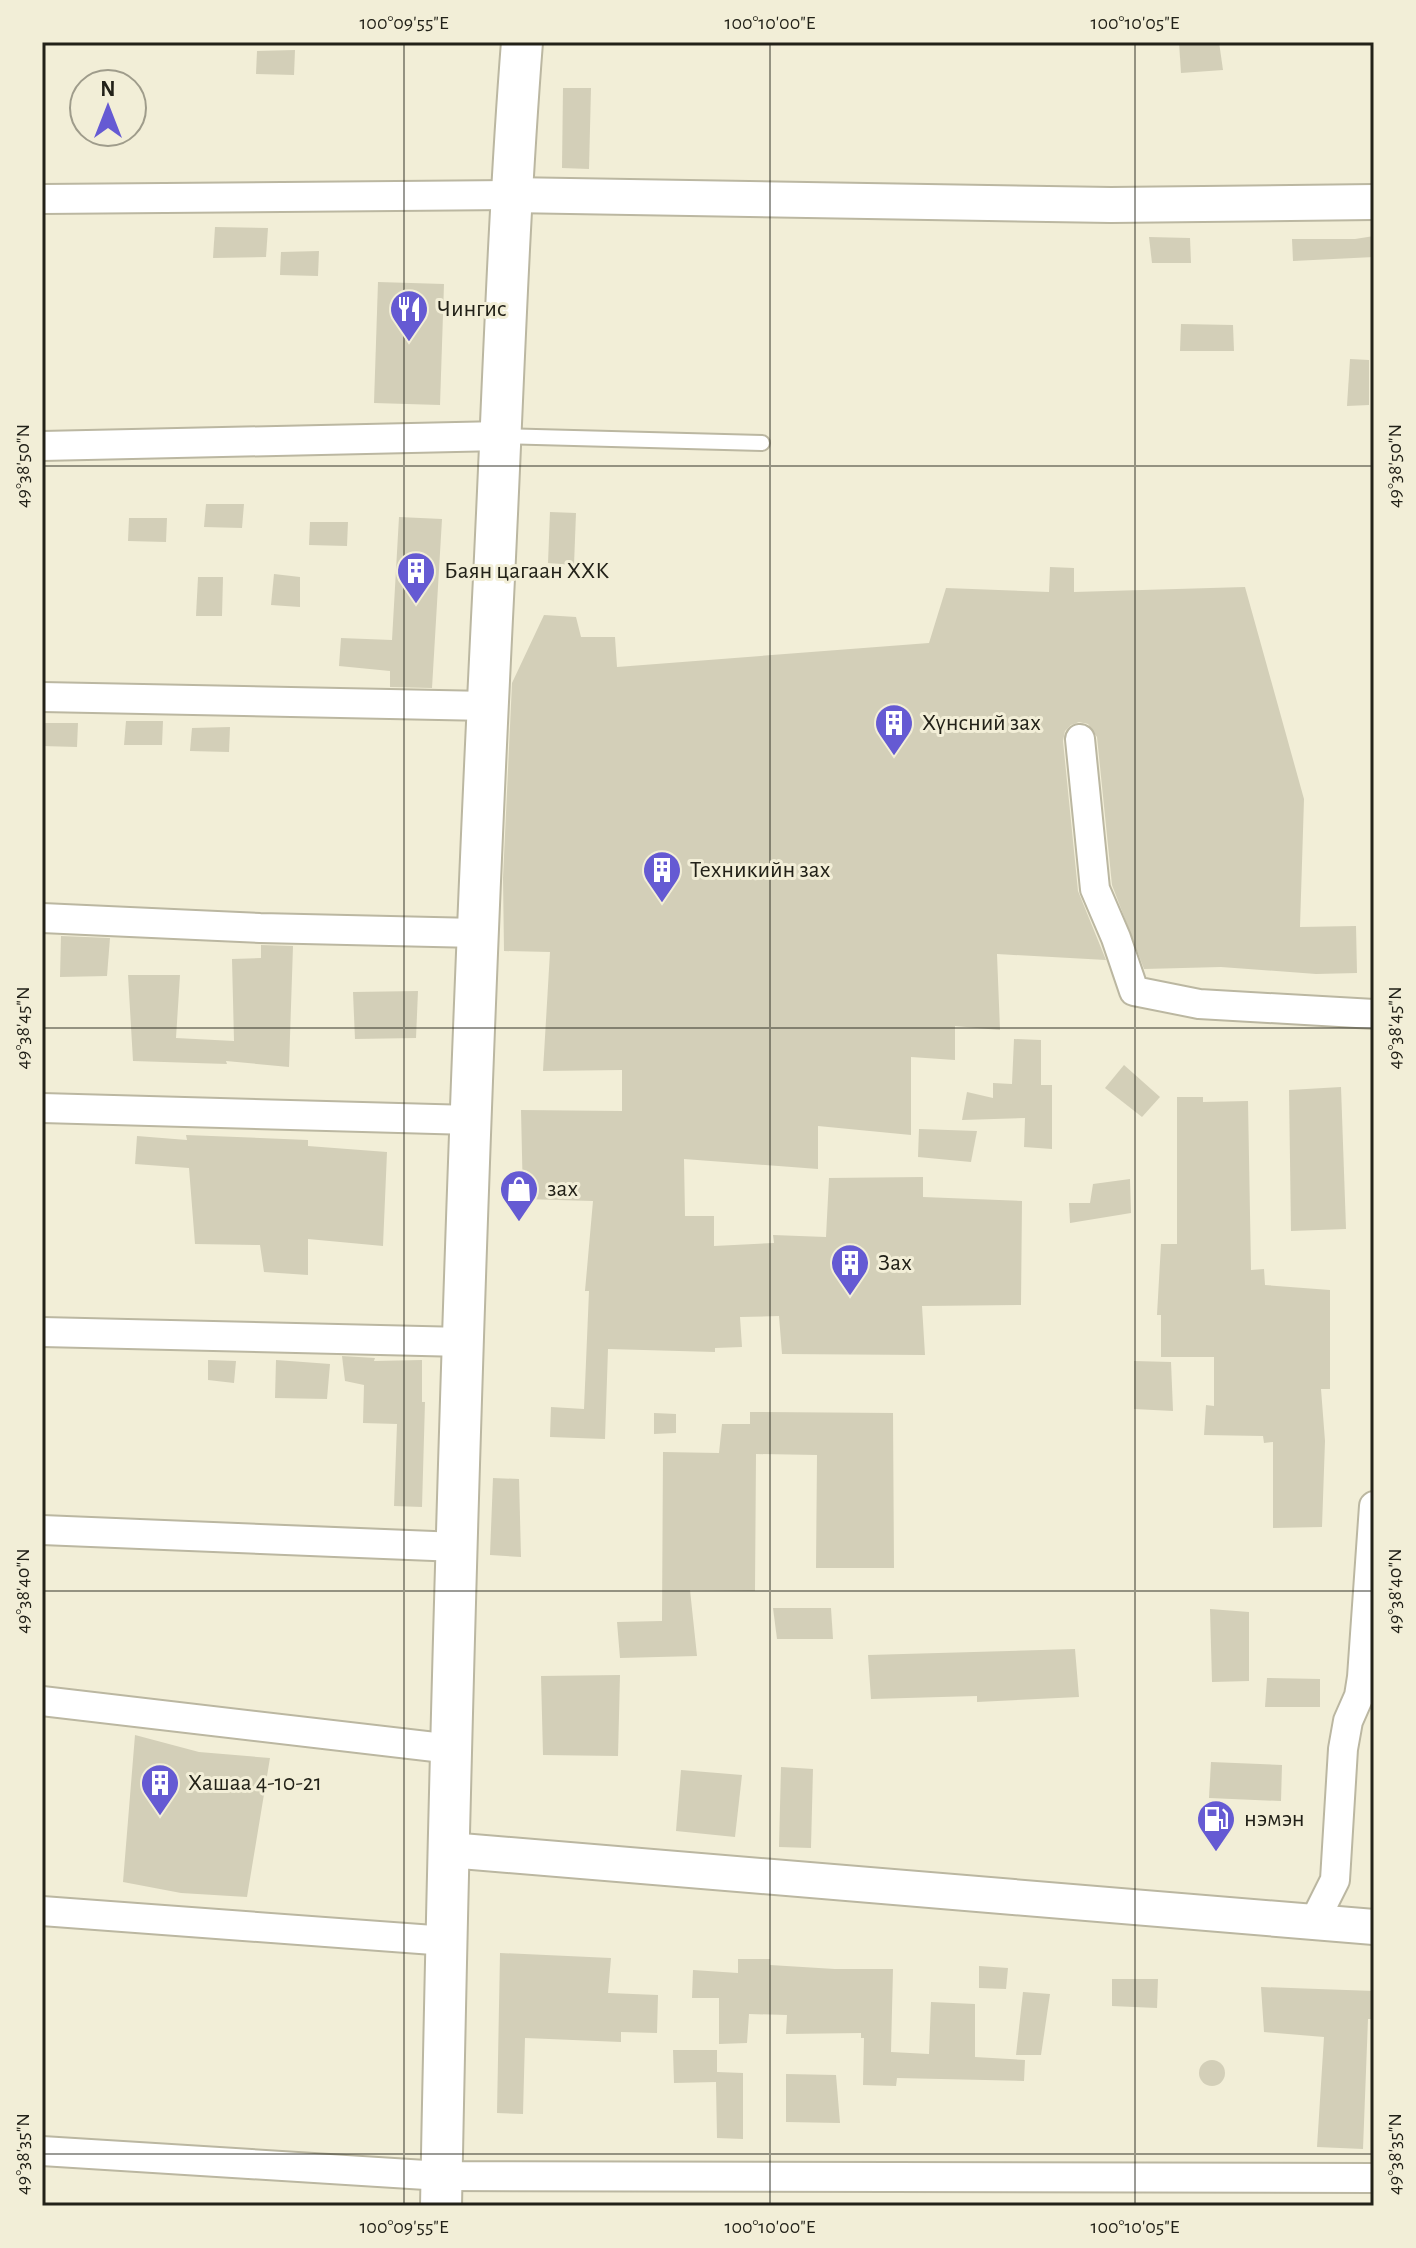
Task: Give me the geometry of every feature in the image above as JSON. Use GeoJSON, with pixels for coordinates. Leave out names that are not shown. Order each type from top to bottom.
{"type":"FeatureCollection","features":[{"type":"Feature","properties":{"kind":"main road"},"geometry":{"type":"LineString","coordinates":[[442,2191],[449,1850],[477,933],[510,195],[522,42]]}},
{"type":"Feature","properties":{"kind":"street"},"geometry":{"type":"LineString","coordinates":[[42,199],[510,195],[1111,205],[1374,202]]}},
{"type":"Feature","properties":{"kind":"street"},"geometry":{"type":"LineString","coordinates":[[42,446],[501,436]]}},
{"type":"Feature","properties":{"kind":"street"},"geometry":{"type":"LineString","coordinates":[[42,697],[488,706]]}},
{"type":"Feature","properties":{"kind":"street"},"geometry":{"type":"LineString","coordinates":[[1080,739],[1095,889],[1134,991],[1199,1004],[1374,1014]]}},
{"type":"Feature","properties":{"kind":"street"},"geometry":{"type":"LineString","coordinates":[[42,918],[260,928],[477,933]]}},
{"type":"Feature","properties":{"kind":"street"},"geometry":{"type":"LineString","coordinates":[[42,1108],[471,1120]]}},
{"type":"Feature","properties":{"kind":"street"},"geometry":{"type":"LineString","coordinates":[[42,1332],[464,1342]]}},
{"type":"Feature","properties":{"kind":"street"},"geometry":{"type":"LineString","coordinates":[[1314,1922],[1335,1880],[1343,1749],[1361,1721],[1359,1696],[1372,1573],[1374,1506]]}},
{"type":"Feature","properties":{"kind":"street"},"geometry":{"type":"LineString","coordinates":[[42,1530],[458,1547]]}},
{"type":"Feature","properties":{"kind":"street"},"geometry":{"type":"LineString","coordinates":[[42,1701],[452,1749]]}},
{"type":"Feature","properties":{"kind":"street"},"geometry":{"type":"LineString","coordinates":[[449,1850],[1374,1927]]}},
{"type":"Feature","properties":{"kind":"street"},"geometry":{"type":"LineString","coordinates":[[42,1911],[447,1941]]}},
{"type":"Feature","properties":{"kind":"street"},"geometry":{"type":"LineString","coordinates":[[42,2151],[442,2191],[1374,2178]]}},
{"type":"Feature","properties":{"kind":"lane"},"geometry":{"type":"LineString","coordinates":[[501,436],[762,443]]}},
{"type":"Feature","properties":{"kind":"building"},"geometry":{"type":"Polygon","coordinates":[[[1179,42],[1219,42],[1223,70],[1181,73],[1179,42]]]}},
{"type":"Feature","properties":{"kind":"building"},"geometry":{"type":"Polygon","coordinates":[[[295,50],[294,75],[256,74],[257,51],[295,50]]]}},
{"type":"Feature","properties":{"kind":"building"},"geometry":{"type":"Polygon","coordinates":[[[563,88],[591,88],[589,169],[562,168],[563,88]]]}},
{"type":"Feature","properties":{"kind":"building"},"geometry":{"type":"Polygon","coordinates":[[[215,227],[268,228],[266,257],[213,258],[215,227]]]}},
{"type":"Feature","properties":{"kind":"building"},"geometry":{"type":"Polygon","coordinates":[[[1374,236],[1374,257],[1293,261],[1292,239],[1374,236]]]}},
{"type":"Feature","properties":{"kind":"building"},"geometry":{"type":"Polygon","coordinates":[[[1149,237],[1190,238],[1191,263],[1152,263],[1149,237]]]}},
{"type":"Feature","properties":{"kind":"building"},"geometry":{"type":"Polygon","coordinates":[[[319,251],[318,276],[280,275],[281,252],[319,251]]]}},
{"type":"Feature","properties":{"kind":"building","name":"Чингис"},"geometry":{"type":"Polygon","coordinates":[[[378,282],[444,284],[440,405],[374,403],[378,282]]]}},
{"type":"Feature","properties":{"kind":"building"},"geometry":{"type":"Polygon","coordinates":[[[1181,324],[1233,325],[1234,351],[1180,351],[1181,324]]]}},
{"type":"Feature","properties":{"kind":"building"},"geometry":{"type":"Polygon","coordinates":[[[1350,359],[1369,360],[1369,405],[1347,406],[1350,359]]]}},
{"type":"Feature","properties":{"kind":"building"},"geometry":{"type":"Polygon","coordinates":[[[206,504],[244,504],[242,528],[204,527],[206,504]]]}},
{"type":"Feature","properties":{"kind":"building"},"geometry":{"type":"Polygon","coordinates":[[[550,512],[576,513],[574,565],[548,563],[550,512]]]}},
{"type":"Feature","properties":{"kind":"building","name":"Баян цагаан ХХК"},"geometry":{"type":"Polygon","coordinates":[[[399,517],[442,519],[432,688],[390,687],[390,671],[339,666],[341,638],[392,640],[399,517]]]}},
{"type":"Feature","properties":{"kind":"building"},"geometry":{"type":"Polygon","coordinates":[[[129,518],[167,518],[166,542],[128,541],[129,518]]]}},
{"type":"Feature","properties":{"kind":"building"},"geometry":{"type":"Polygon","coordinates":[[[310,522],[348,522],[347,546],[309,545],[310,522]]]}},
{"type":"Feature","properties":{"kind":"building"},"geometry":{"type":"Polygon","coordinates":[[[1050,567],[1074,568],[1074,592],[1245,587],[1304,799],[1300,927],[1356,926],[1357,973],[1316,974],[1221,967],[1144,969],[1112,885],[1097,737],[1088,724],[1079,722],[1071,725],[1065,731],[1063,741],[1078,891],[1106,960],[997,954],[1000,1030],[955,1026],[955,1060],[911,1057],[911,1135],[818,1126],[818,1169],[684,1159],[685,1216],[714,1216],[714,1246],[774,1243],[773,1235],[826,1237],[829,1178],[923,1177],[923,1197],[1022,1201],[1021,1305],[922,1306],[925,1355],[782,1354],[779,1316],[740,1317],[742,1347],[715,1348],[715,1352],[608,1349],[605,1439],[550,1437],[551,1407],[584,1409],[589,1291],[585,1291],[593,1201],[523,1199],[521,1110],[622,1111],[622,1070],[543,1071],[550,952],[504,951],[503,878],[512,683],[544,615],[576,617],[581,637],[615,637],[617,667],[929,643],[946,588],[1049,592],[1050,567]]]}},
{"type":"Feature","properties":{"kind":"building"},"geometry":{"type":"Polygon","coordinates":[[[274,574],[300,577],[300,607],[271,605],[274,574]]]}},
{"type":"Feature","properties":{"kind":"building"},"geometry":{"type":"Polygon","coordinates":[[[198,577],[223,577],[222,616],[196,616],[198,577]]]}},
{"type":"Feature","properties":{"kind":"building"},"geometry":{"type":"Polygon","coordinates":[[[126,721],[163,721],[162,745],[124,745],[126,721]]]}},
{"type":"Feature","properties":{"kind":"building"},"geometry":{"type":"Polygon","coordinates":[[[42,723],[78,723],[77,747],[42,746],[42,723]]]}},
{"type":"Feature","properties":{"kind":"building"},"geometry":{"type":"Polygon","coordinates":[[[230,727],[229,752],[190,751],[192,728],[230,727]]]}},
{"type":"Feature","properties":{"kind":"building"},"geometry":{"type":"Polygon","coordinates":[[[61,936],[110,938],[107,976],[60,977],[61,936]]]}},
{"type":"Feature","properties":{"kind":"building"},"geometry":{"type":"Polygon","coordinates":[[[261,945],[293,946],[289,1067],[226,1061],[227,1064],[133,1061],[128,975],[180,975],[176,1038],[234,1041],[232,959],[261,958],[261,945]]]}},
{"type":"Feature","properties":{"kind":"building"},"geometry":{"type":"Polygon","coordinates":[[[418,991],[416,1038],[355,1039],[353,992],[418,991]]]}},
{"type":"Feature","properties":{"kind":"building"},"geometry":{"type":"Polygon","coordinates":[[[1014,1039],[1041,1040],[1041,1085],[1052,1085],[1052,1149],[1024,1147],[1025,1118],[962,1120],[967,1092],[993,1098],[993,1083],[1012,1084],[1014,1039]]]}},
{"type":"Feature","properties":{"kind":"building"},"geometry":{"type":"Polygon","coordinates":[[[1124,1065],[1160,1097],[1142,1117],[1105,1088],[1124,1065]]]}},
{"type":"Feature","properties":{"kind":"building"},"geometry":{"type":"Polygon","coordinates":[[[1341,1087],[1346,1229],[1291,1231],[1289,1090],[1341,1087]]]}},
{"type":"Feature","properties":{"kind":"building"},"geometry":{"type":"Polygon","coordinates":[[[1177,1097],[1203,1097],[1203,1102],[1248,1101],[1251,1270],[1264,1269],[1265,1285],[1330,1290],[1330,1389],[1321,1389],[1325,1441],[1322,1527],[1273,1528],[1273,1442],[1264,1443],[1263,1436],[1204,1435],[1206,1405],[1214,1406],[1214,1357],[1161,1357],[1161,1315],[1157,1315],[1161,1244],[1177,1244],[1177,1097]]]}},
{"type":"Feature","properties":{"kind":"building"},"geometry":{"type":"Polygon","coordinates":[[[919,1129],[977,1131],[971,1162],[918,1157],[919,1129]]]}},
{"type":"Feature","properties":{"kind":"building"},"geometry":{"type":"Polygon","coordinates":[[[186,1135],[308,1140],[308,1146],[387,1152],[383,1246],[308,1239],[308,1275],[264,1272],[260,1245],[195,1244],[189,1168],[135,1164],[137,1136],[187,1140],[186,1135]]]}},
{"type":"Feature","properties":{"kind":"building"},"geometry":{"type":"Polygon","coordinates":[[[1130,1179],[1131,1213],[1070,1223],[1069,1203],[1090,1203],[1093,1184],[1130,1179]]]}},
{"type":"Feature","properties":{"kind":"building"},"geometry":{"type":"Polygon","coordinates":[[[342,1356],[375,1358],[374,1361],[422,1360],[422,1402],[425,1402],[422,1507],[394,1506],[397,1424],[363,1423],[364,1385],[345,1381],[342,1356]]]}},
{"type":"Feature","properties":{"kind":"building"},"geometry":{"type":"Polygon","coordinates":[[[208,1360],[236,1361],[234,1383],[208,1380],[208,1360]]]}},
{"type":"Feature","properties":{"kind":"building"},"geometry":{"type":"Polygon","coordinates":[[[276,1360],[330,1364],[327,1399],[275,1398],[276,1360]]]}},
{"type":"Feature","properties":{"kind":"building"},"geometry":{"type":"Polygon","coordinates":[[[1134,1361],[1171,1362],[1173,1411],[1134,1409],[1134,1361]]]}},
{"type":"Feature","properties":{"kind":"building"},"geometry":{"type":"Polygon","coordinates":[[[750,1412],[893,1413],[894,1568],[816,1568],[817,1455],[756,1454],[755,1591],[690,1590],[697,1656],[620,1658],[617,1622],[662,1621],[663,1452],[719,1453],[722,1424],[750,1424],[750,1412]]]}},
{"type":"Feature","properties":{"kind":"building"},"geometry":{"type":"Polygon","coordinates":[[[654,1413],[676,1414],[676,1433],[654,1434],[654,1413]]]}},
{"type":"Feature","properties":{"kind":"building"},"geometry":{"type":"Polygon","coordinates":[[[493,1478],[519,1479],[521,1557],[490,1555],[493,1478]]]}},
{"type":"Feature","properties":{"kind":"building"},"geometry":{"type":"Polygon","coordinates":[[[773,1608],[831,1608],[833,1639],[777,1639],[773,1608]]]}},
{"type":"Feature","properties":{"kind":"building"},"geometry":{"type":"Polygon","coordinates":[[[1210,1609],[1249,1612],[1249,1681],[1212,1682],[1210,1609]]]}},
{"type":"Feature","properties":{"kind":"building"},"geometry":{"type":"Polygon","coordinates":[[[1075,1649],[1079,1697],[977,1702],[977,1696],[871,1699],[868,1655],[1075,1649]]]}},
{"type":"Feature","properties":{"kind":"building"},"geometry":{"type":"Polygon","coordinates":[[[620,1675],[618,1756],[543,1755],[541,1676],[620,1675]]]}},
{"type":"Feature","properties":{"kind":"building"},"geometry":{"type":"Polygon","coordinates":[[[1267,1678],[1320,1679],[1320,1707],[1265,1707],[1267,1678]]]}},
{"type":"Feature","properties":{"kind":"building"},"geometry":{"type":"Polygon","coordinates":[[[135,1735],[199,1752],[270,1758],[247,1897],[181,1893],[123,1882],[135,1735]]]}},
{"type":"Feature","properties":{"kind":"building"},"geometry":{"type":"Polygon","coordinates":[[[1211,1762],[1282,1765],[1281,1801],[1209,1798],[1211,1762]]]}},
{"type":"Feature","properties":{"kind":"building"},"geometry":{"type":"Polygon","coordinates":[[[781,1767],[813,1769],[811,1848],[779,1847],[781,1767]]]}},
{"type":"Feature","properties":{"kind":"building"},"geometry":{"type":"Polygon","coordinates":[[[681,1770],[742,1775],[735,1837],[676,1831],[681,1770]]]}},
{"type":"Feature","properties":{"kind":"building"},"geometry":{"type":"Polygon","coordinates":[[[500,1953],[611,1958],[608,1993],[658,1995],[657,2033],[621,2032],[621,2042],[525,2038],[523,2114],[497,2113],[500,1953]]]}},
{"type":"Feature","properties":{"kind":"building"},"geometry":{"type":"Polygon","coordinates":[[[738,1959],[770,1959],[770,1965],[893,1969],[891,2052],[929,2054],[931,2002],[975,2004],[975,2057],[1025,2060],[1024,2081],[897,2078],[896,2086],[863,2085],[864,2038],[861,2038],[861,2033],[786,2034],[787,2015],[749,2014],[747,2043],[719,2044],[719,1998],[692,1998],[693,1970],[738,1973],[738,1959]]]}},
{"type":"Feature","properties":{"kind":"building"},"geometry":{"type":"Polygon","coordinates":[[[979,1966],[1008,1968],[1006,1989],[979,1988],[979,1966]]]}},
{"type":"Feature","properties":{"kind":"building"},"geometry":{"type":"Polygon","coordinates":[[[1112,1979],[1158,1979],[1157,2008],[1112,2006],[1112,1979]]]}},
{"type":"Feature","properties":{"kind":"building"},"geometry":{"type":"Polygon","coordinates":[[[1261,1987],[1374,1991],[1374,2019],[1368,2019],[1363,2149],[1317,2147],[1324,2037],[1264,2032],[1261,1987]]]}},
{"type":"Feature","properties":{"kind":"building"},"geometry":{"type":"Polygon","coordinates":[[[1023,1992],[1050,1994],[1041,2055],[1016,2055],[1023,1992]]]}},
{"type":"Feature","properties":{"kind":"building"},"geometry":{"type":"Polygon","coordinates":[[[673,2050],[717,2050],[717,2072],[743,2073],[743,2139],[717,2138],[716,2082],[674,2083],[673,2050]]]}},
{"type":"Feature","properties":{"kind":"building"},"geometry":{"type":"Polygon","coordinates":[[[1212,2060],[1221,2064],[1225,2073],[1221,2082],[1212,2086],[1203,2082],[1199,2073],[1203,2064],[1212,2060]]]}},
{"type":"Feature","properties":{"kind":"building"},"geometry":{"type":"Polygon","coordinates":[[[786,2074],[836,2075],[840,2123],[786,2122],[786,2074]]]}},
{"type":"Feature","properties":{"kind":"place","name":"Чингис"},"geometry":{"type":"Point","coordinates":[409,343]}},
{"type":"Feature","properties":{"kind":"place","name":"Баян цагаан ХХК"},"geometry":{"type":"Point","coordinates":[416,605]}},
{"type":"Feature","properties":{"kind":"place","name":"Хүнсний зах"},"geometry":{"type":"Point","coordinates":[894,757]}},
{"type":"Feature","properties":{"kind":"place","name":"Техникийн зах"},"geometry":{"type":"Point","coordinates":[662,904]}},
{"type":"Feature","properties":{"kind":"place","name":"зах"},"geometry":{"type":"Point","coordinates":[519,1223]}},
{"type":"Feature","properties":{"kind":"place","name":"Зах"},"geometry":{"type":"Point","coordinates":[850,1297]}},
{"type":"Feature","properties":{"kind":"place","name":"Хашаа 4-10-21"},"geometry":{"type":"Point","coordinates":[160,1817]}},
{"type":"Feature","properties":{"kind":"place","name":"нэмэн"},"geometry":{"type":"Point","coordinates":[1216,1853]}}]}
